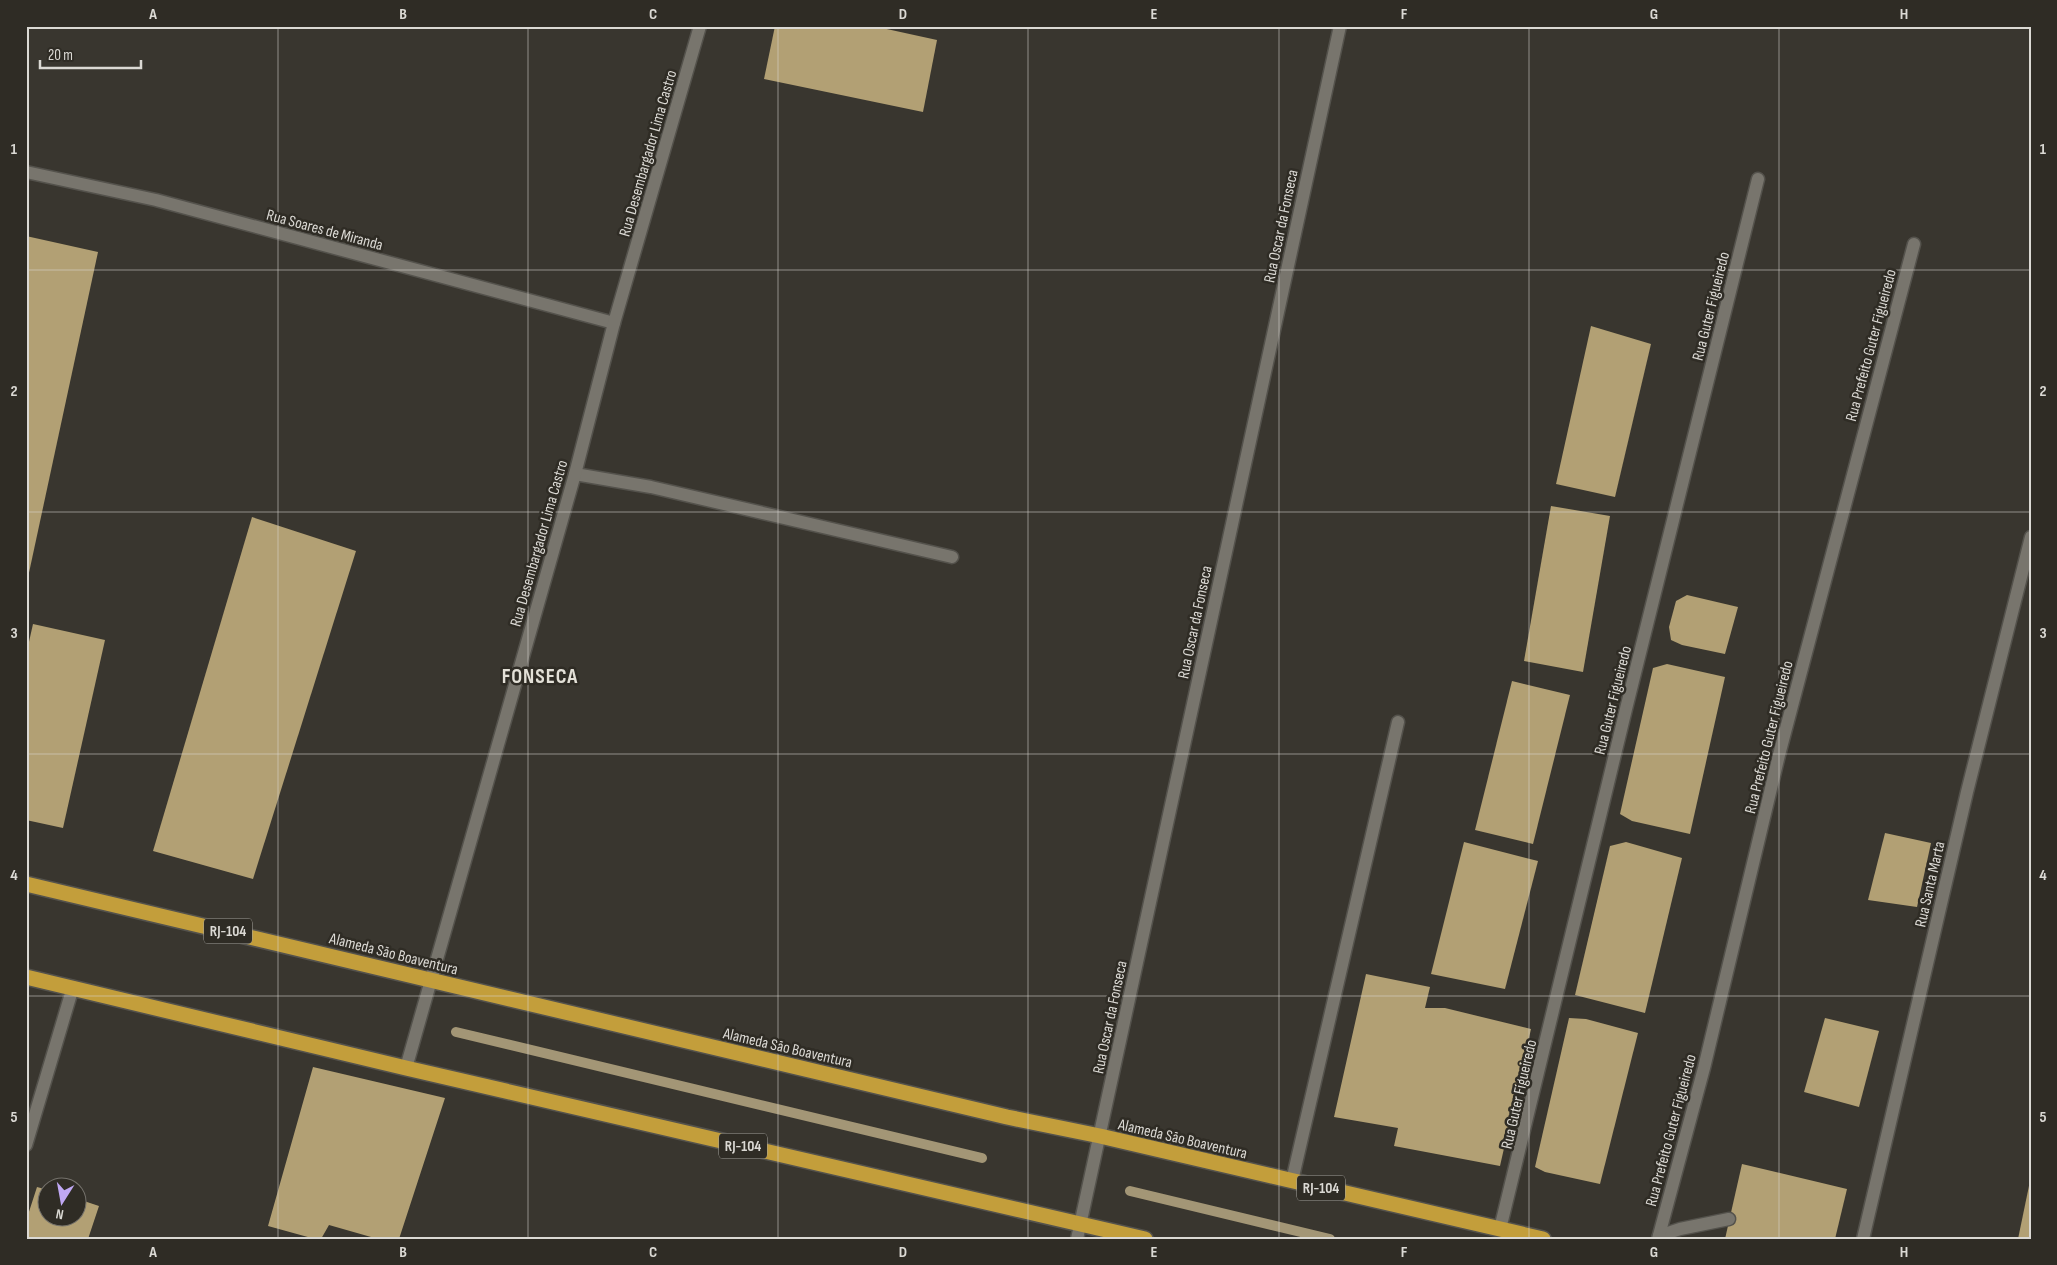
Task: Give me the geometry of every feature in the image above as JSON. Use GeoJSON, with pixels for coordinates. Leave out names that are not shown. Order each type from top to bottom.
{"type":"FeatureCollection","features":[{"type":"Feature","properties":{"kind":"highway","name":"Alameda São Boaventura"},"geometry":{"type":"LineString","coordinates":[[26,884],[378,966],[997,1115],[1100,1136],[1543,1239]]}},
{"type":"Feature","properties":{"kind":"highway","name":"RJ-104"},"geometry":{"type":"LineString","coordinates":[[26,977],[406,1068],[1145,1239]]}},
{"type":"Feature","properties":{"kind":"street","name":"Rua Desembargador Lima Castro"},"geometry":{"type":"LineString","coordinates":[[406,1068],[575,474],[614,323],[700,26]]}},
{"type":"Feature","properties":{"kind":"street","name":"Rua Oscar da Fonseca"},"geometry":{"type":"LineString","coordinates":[[1077,1239],[1340,26]]}},
{"type":"Feature","properties":{"kind":"street","name":"Rua Soares de Miranda"},"geometry":{"type":"LineString","coordinates":[[26,172],[156,200],[614,323]]}},
{"type":"Feature","properties":{"kind":"street","name":"Rua Guter Figueiredo"},"geometry":{"type":"LineString","coordinates":[[1500,1229],[1519,1159],[1626,709],[1758,179]]}},
{"type":"Feature","properties":{"kind":"street","name":"Rua Prefeito Guter Figueiredo"},"geometry":{"type":"LineString","coordinates":[[1658,1237],[1704,1068],[1779,755],[1914,244]]}},
{"type":"Feature","properties":{"kind":"street"},"geometry":{"type":"LineString","coordinates":[[575,474],[651,487],[952,557]]}},
{"type":"Feature","properties":{"kind":"street","name":"Rua Santa Marta"},"geometry":{"type":"LineString","coordinates":[[1863,1239],[1967,792],[2031,538]]}},
{"type":"Feature","properties":{"kind":"street"},"geometry":{"type":"LineString","coordinates":[[1292,1181],[1398,722]]}},
{"type":"Feature","properties":{"kind":"street"},"geometry":{"type":"LineString","coordinates":[[26,1145],[73,987]]}},
{"type":"Feature","properties":{"kind":"street"},"geometry":{"type":"LineString","coordinates":[[1658,1237],[1680,1229],[1729,1219]]}},
{"type":"Feature","properties":{"kind":"building"},"geometry":{"type":"Polygon","coordinates":[[[775,26],[873,26],[937,40],[923,112],[764,79],[775,26]]]}},
{"type":"Feature","properties":{"kind":"building"},"geometry":{"type":"Polygon","coordinates":[[[26,236],[98,252],[27,582],[26,582],[26,236]]]}},
{"type":"Feature","properties":{"kind":"building"},"geometry":{"type":"Polygon","coordinates":[[[1591,326],[1651,344],[1615,497],[1556,484],[1591,326]]]}},
{"type":"Feature","properties":{"kind":"building"},"geometry":{"type":"Polygon","coordinates":[[[1551,506],[1610,516],[1583,672],[1524,661],[1551,506]]]}},
{"type":"Feature","properties":{"kind":"building"},"geometry":{"type":"Polygon","coordinates":[[[252,517],[356,551],[253,879],[153,851],[252,517]]]}},
{"type":"Feature","properties":{"kind":"building"},"geometry":{"type":"Polygon","coordinates":[[[1687,595],[1738,607],[1725,654],[1682,645],[1671,640],[1669,627],[1676,601],[1687,595]]]}},
{"type":"Feature","properties":{"kind":"building"},"geometry":{"type":"Polygon","coordinates":[[[33,624],[105,640],[63,828],[26,820],[26,655],[33,624]]]}},
{"type":"Feature","properties":{"kind":"building"},"geometry":{"type":"Polygon","coordinates":[[[1667,664],[1725,677],[1690,834],[1632,821],[1620,814],[1653,668],[1667,664]]]}},
{"type":"Feature","properties":{"kind":"building"},"geometry":{"type":"Polygon","coordinates":[[[1512,681],[1570,695],[1533,844],[1475,830],[1512,681]]]}},
{"type":"Feature","properties":{"kind":"building"},"geometry":{"type":"Polygon","coordinates":[[[1885,833],[1931,843],[1917,907],[1868,900],[1885,833]]]}},
{"type":"Feature","properties":{"kind":"building"},"geometry":{"type":"Polygon","coordinates":[[[1464,842],[1538,861],[1505,989],[1431,974],[1464,842]]]}},
{"type":"Feature","properties":{"kind":"building"},"geometry":{"type":"Polygon","coordinates":[[[1626,842],[1682,858],[1645,1013],[1575,995],[1610,846],[1626,842]]]}},
{"type":"Feature","properties":{"kind":"building"},"geometry":{"type":"Polygon","coordinates":[[[1366,974],[1430,987],[1425,1008],[1445,1008],[1531,1029],[1500,1166],[1394,1146],[1398,1128],[1334,1117],[1366,974]]]}},
{"type":"Feature","properties":{"kind":"building"},"geometry":{"type":"Polygon","coordinates":[[[1569,1018],[1586,1019],[1638,1033],[1600,1184],[1545,1172],[1535,1167],[1569,1018]]]}},
{"type":"Feature","properties":{"kind":"building"},"geometry":{"type":"Polygon","coordinates":[[[1825,1018],[1879,1031],[1859,1107],[1804,1092],[1825,1018]]]}},
{"type":"Feature","properties":{"kind":"building"},"geometry":{"type":"Polygon","coordinates":[[[313,1067],[445,1098],[399,1239],[378,1239],[329,1225],[321,1239],[315,1239],[268,1226],[313,1067]]]}},
{"type":"Feature","properties":{"kind":"building"},"geometry":{"type":"Polygon","coordinates":[[[1742,1164],[1847,1189],[1835,1239],[1725,1239],[1742,1164]]]}},
{"type":"Feature","properties":{"kind":"building"},"geometry":{"type":"Polygon","coordinates":[[[2030,1181],[2031,1239],[2018,1239],[2030,1181]]]}},
{"type":"Feature","properties":{"kind":"building"},"geometry":{"type":"Polygon","coordinates":[[[37,1187],[38,1228],[88,1228],[88,1202],[99,1206],[88,1239],[26,1239],[26,1221],[37,1187]]]}},
{"type":"Feature","properties":{"kind":"waterway"},"geometry":{"type":"LineString","coordinates":[[456,1032],[982,1158]]}},
{"type":"Feature","properties":{"kind":"waterway"},"geometry":{"type":"LineString","coordinates":[[1130,1191],[1330,1239]]}},
{"type":"Feature","properties":{"kind":"district","name":"FONSECA"},"geometry":{"type":"Point","coordinates":[540,676]}}]}
